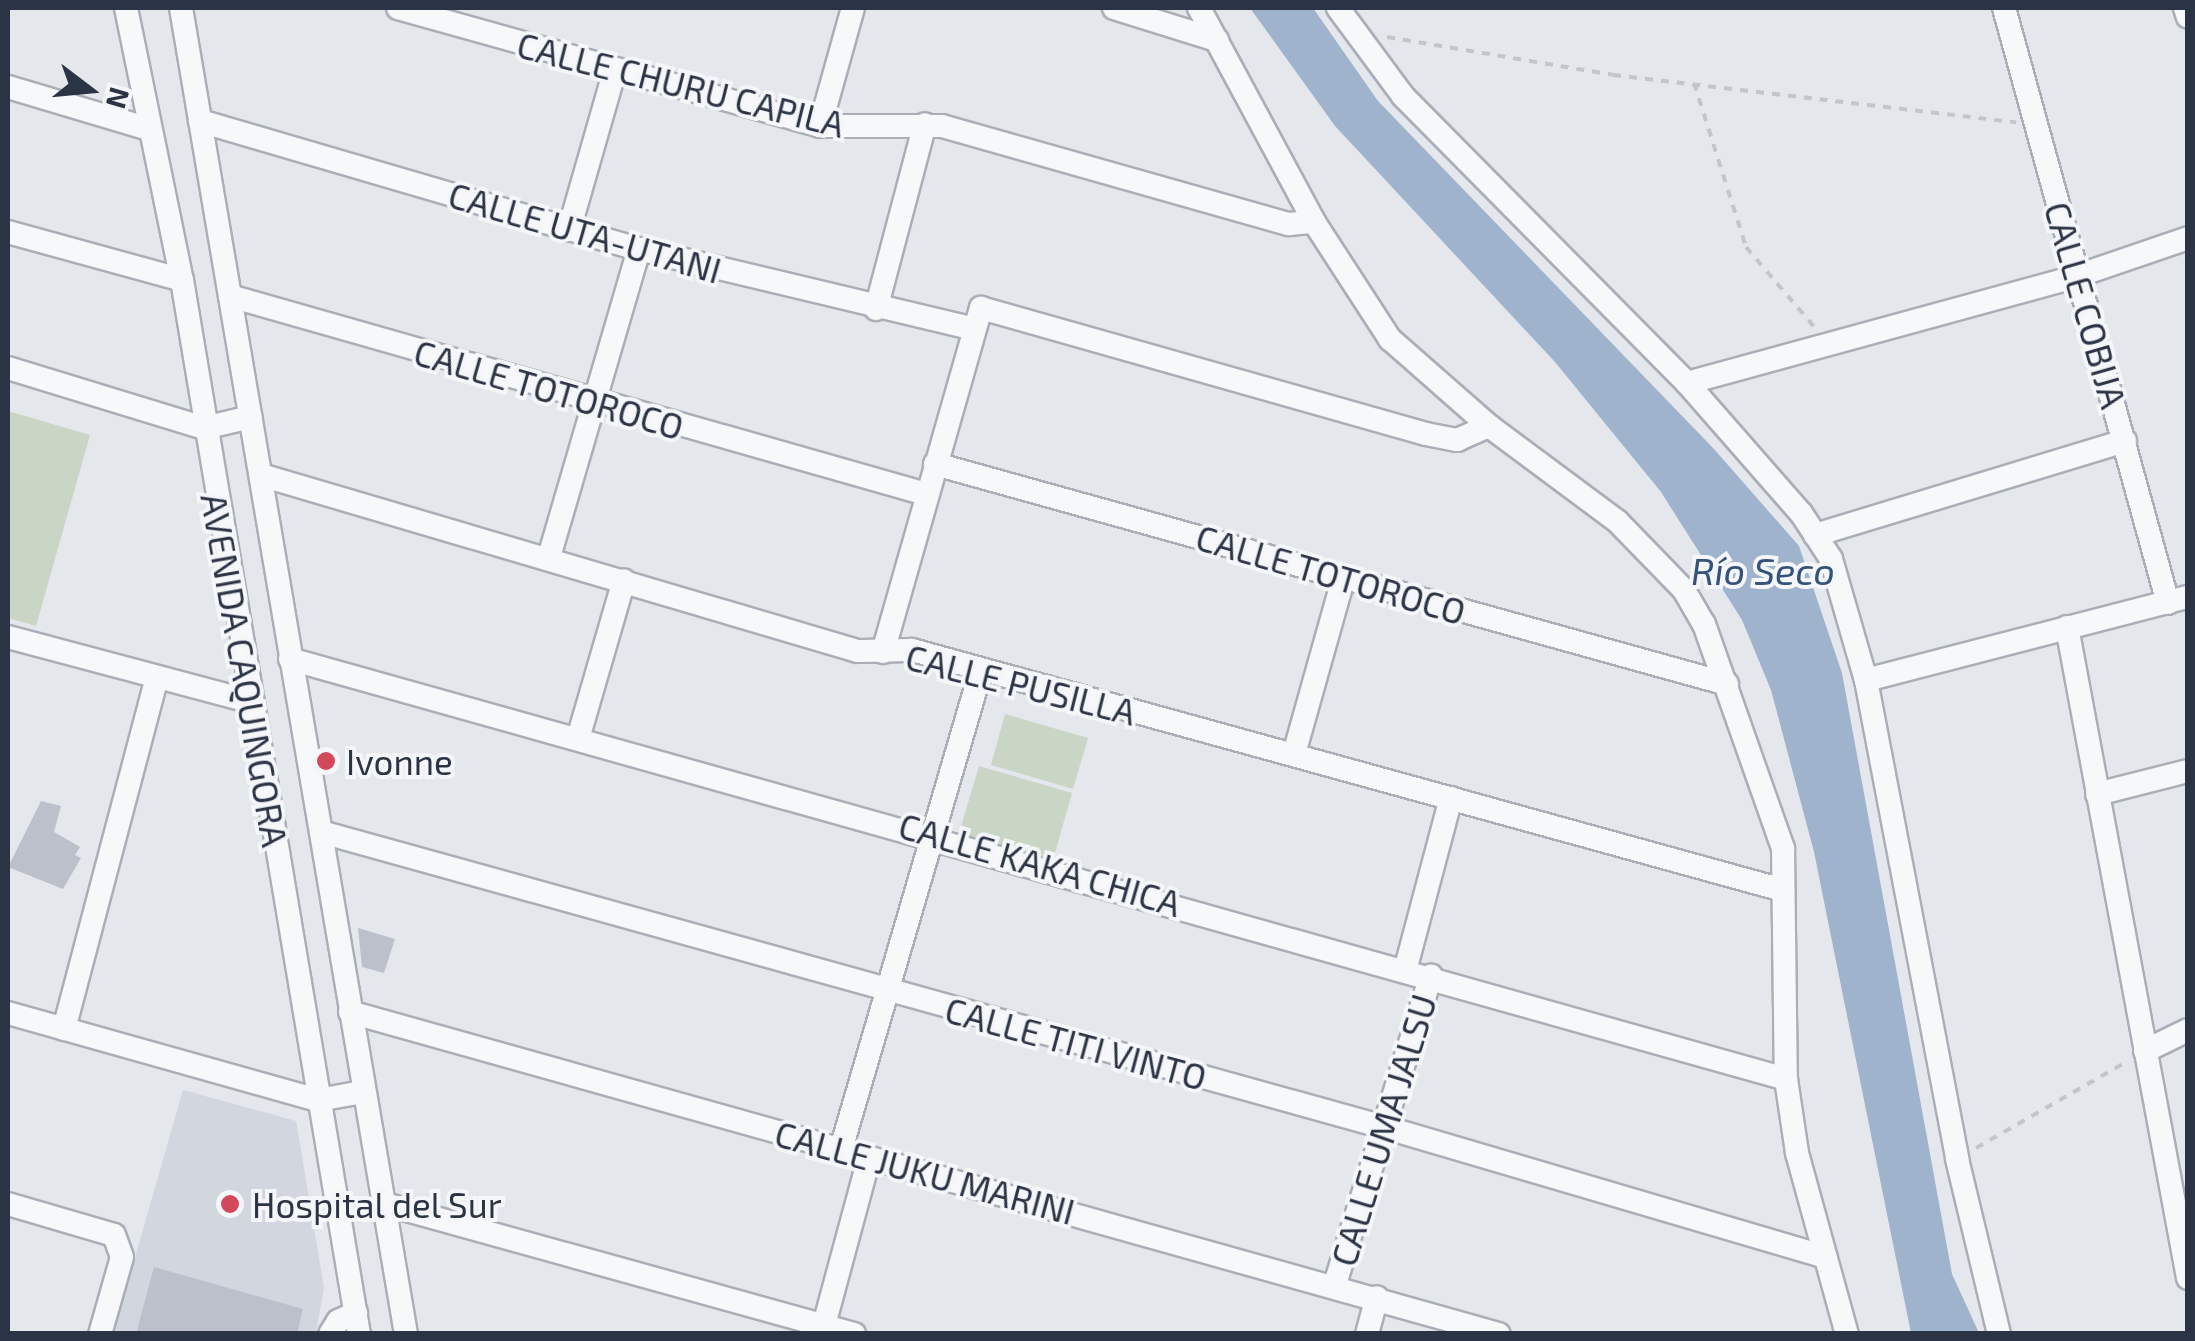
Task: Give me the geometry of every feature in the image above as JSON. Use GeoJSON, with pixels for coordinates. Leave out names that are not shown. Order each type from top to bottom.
{"type":"FeatureCollection","features":[{"type":"Feature","properties":{"kind":"street","name":"AVENIDA CAQUINGORA"},"geometry":{"type":"LineString","coordinates":[[126,8],[182,280],[250,702],[358,1324]]}},
{"type":"Feature","properties":{"kind":"street","name":"AVENIDA CAQUINGORA"},"geometry":{"type":"LineString","coordinates":[[181,8],[290,659],[325,834],[350,1012],[406,1334]]}},
{"type":"Feature","properties":{"kind":"street","name":"CALLE CHURU CAPILA"},"geometry":{"type":"LineString","coordinates":[[398,8],[820,126],[924,124],[1290,224],[1314,222]]}},
{"type":"Feature","properties":{"kind":"street"},"geometry":{"type":"LineString","coordinates":[[820,126],[853,8]]}},
{"type":"Feature","properties":{"kind":"street"},"geometry":{"type":"LineString","coordinates":[[1114,8],[1218,40]]}},
{"type":"Feature","properties":{"kind":"street"},"geometry":{"type":"LineString","coordinates":[[1199,8],[1314,222],[1390,339],[1489,426],[1617,521],[1656,559],[1704,624],[1772,803],[1783,848],[1786,1079],[1797,1153],[1847,1334]]}},
{"type":"Feature","properties":{"kind":"street"},"geometry":{"type":"LineString","coordinates":[[1338,8],[1402,96],[1687,384],[1831,559],[1866,680],[1957,1159],[1999,1334]]}},
{"type":"Feature","properties":{"kind":"street","name":"CALLE COBIJA"},"geometry":{"type":"LineString","coordinates":[[2004,8],[2125,441],[2178,600]]}},
{"type":"Feature","properties":{"kind":"street"},"geometry":{"type":"LineString","coordinates":[[2185,8],[2188,17]]}},
{"type":"Feature","properties":{"kind":"street"},"geometry":{"type":"LineString","coordinates":[[570,230],[615,70]]}},
{"type":"Feature","properties":{"kind":"street"},"geometry":{"type":"LineString","coordinates":[[8,87],[150,130]]}},
{"type":"Feature","properties":{"kind":"street","name":"CALLE UTA-UTANI"},"geometry":{"type":"LineString","coordinates":[[200,122],[570,230],[876,309],[978,318],[1457,440],[1489,426]]}},
{"type":"Feature","properties":{"kind":"street"},"geometry":{"type":"LineString","coordinates":[[876,309],[924,124]]}},
{"type":"Feature","properties":{"kind":"street"},"geometry":{"type":"LineString","coordinates":[[8,232],[182,280]]}},
{"type":"Feature","properties":{"kind":"street"},"geometry":{"type":"LineString","coordinates":[[1687,384],[2078,276],[2188,238]]}},
{"type":"Feature","properties":{"kind":"street"},"geometry":{"type":"LineString","coordinates":[[549,557],[639,249]]}},
{"type":"Feature","properties":{"kind":"street","name":"CALLE TOTOROCO"},"geometry":{"type":"LineString","coordinates":[[230,296],[596,404],[926,494]]}},
{"type":"Feature","properties":{"kind":"street"},"geometry":{"type":"LineString","coordinates":[[883,652],[978,318]]}},
{"type":"Feature","properties":{"kind":"street"},"geometry":{"type":"LineString","coordinates":[[8,368],[204,428],[251,417]]}},
{"type":"Feature","properties":{"kind":"street"},"geometry":{"type":"LineString","coordinates":[[1815,535],[2125,441]]}},
{"type":"Feature","properties":{"kind":"street","name":"CALLE TOTOROCO"},"geometry":{"type":"LineString","coordinates":[[935,464],[1727,684]]}},
{"type":"Feature","properties":{"kind":"street","name":"CALLE PUSILLA"},"geometry":{"type":"LineString","coordinates":[[261,475],[858,651],[912,650],[1783,890]]}},
{"type":"Feature","properties":{"kind":"street"},"geometry":{"type":"LineString","coordinates":[[1294,754],[1344,576]]}},
{"type":"Feature","properties":{"kind":"street"},"geometry":{"type":"LineString","coordinates":[[579,735],[624,580]]}},
{"type":"Feature","properties":{"kind":"street"},"geometry":{"type":"LineString","coordinates":[[1866,680],[2178,600]]}},
{"type":"Feature","properties":{"kind":"street"},"geometry":{"type":"LineString","coordinates":[[2066,627],[2145,1052],[2183,1223],[2188,1278]]}},
{"type":"Feature","properties":{"kind":"street"},"geometry":{"type":"LineString","coordinates":[[8,637],[250,702]]}},
{"type":"Feature","properties":{"kind":"street","name":"CALLE KAKA CHICA"},"geometry":{"type":"LineString","coordinates":[[290,659],[579,735],[1406,967],[1786,1079]]}},
{"type":"Feature","properties":{"kind":"street"},"geometry":{"type":"LineString","coordinates":[[841,1149],[981,668]]}},
{"type":"Feature","properties":{"kind":"street"},"geometry":{"type":"LineString","coordinates":[[64,1029],[157,677]]}},
{"type":"Feature","properties":{"kind":"street"},"geometry":{"type":"LineString","coordinates":[[2097,794],[2188,770]]}},
{"type":"Feature","properties":{"kind":"street","name":"CALLE UMA JALSU"},"geometry":{"type":"LineString","coordinates":[[1406,967],[1451,798]]}},
{"type":"Feature","properties":{"kind":"street","name":"CALLE TITI VINTO"},"geometry":{"type":"LineString","coordinates":[[325,834],[1384,1127],[1825,1257]]}},
{"type":"Feature","properties":{"kind":"street","name":"CALLE UMA JALSU"},"geometry":{"type":"LineString","coordinates":[[1335,1284],[1430,976]]}},
{"type":"Feature","properties":{"kind":"street","name":"CALLE JUKU MARINI"},"geometry":{"type":"LineString","coordinates":[[350,1012],[1335,1284],[1499,1334]]}},
{"type":"Feature","properties":{"kind":"street"},"geometry":{"type":"LineString","coordinates":[[8,1013],[318,1100],[363,1092]]}},
{"type":"Feature","properties":{"kind":"street"},"geometry":{"type":"LineString","coordinates":[[2145,1052],[2188,1030]]}},
{"type":"Feature","properties":{"kind":"street"},"geometry":{"type":"LineString","coordinates":[[824,1325],[870,1158]]}},
{"type":"Feature","properties":{"kind":"street"},"geometry":{"type":"LineString","coordinates":[[8,1204],[114,1235],[122,1258],[100,1334]]}},
{"type":"Feature","properties":{"kind":"street"},"geometry":{"type":"LineString","coordinates":[[385,1204],[854,1334]]}},
{"type":"Feature","properties":{"kind":"street","name":"CALLE UMA JALSU"},"geometry":{"type":"LineString","coordinates":[[1367,1334],[1376,1297]]}},
{"type":"Feature","properties":{"kind":"street"},"geometry":{"type":"LineString","coordinates":[[330,1334],[338,1321],[358,1324]]}},
{"type":"Feature","properties":{"kind":"path"},"geometry":{"type":"LineString","coordinates":[[1357,34],[1440,41],[1613,75],[2036,124]]}},
{"type":"Feature","properties":{"kind":"path"},"geometry":{"type":"LineString","coordinates":[[1694,83],[1746,247],[1833,346]]}},
{"type":"Feature","properties":{"kind":"path"},"geometry":{"type":"LineString","coordinates":[[1957,1159],[2145,1052]]}},
{"type":"Feature","properties":{"kind":"shaded area","name":"Hospital del Sur"},"geometry":{"type":"Polygon","coordinates":[[[183,1090],[296,1121],[324,1287],[316,1333],[113,1334],[183,1090]]]}},
{"type":"Feature","properties":{"kind":"green space"},"geometry":{"type":"Polygon","coordinates":[[[8,411],[90,435],[36,626],[8,618],[8,411]]]}},
{"type":"Feature","properties":{"kind":"green space"},"geometry":{"type":"Polygon","coordinates":[[[1005,714],[1088,738],[1073,789],[991,765],[1005,714]]]}},
{"type":"Feature","properties":{"kind":"green space"},"geometry":{"type":"Polygon","coordinates":[[[979,766],[1072,793],[1049,874],[955,847],[979,766]]]}},
{"type":"Feature","properties":{"kind":"water","name":"Río Seco"},"geometry":{"type":"Polygon","coordinates":[[[1250,8],[1313,8],[1378,101],[1714,449],[1799,546],[1842,673],[1952,1274],[1979,1333],[1911,1333],[1814,852],[1771,690],[1742,620],[1661,492],[1555,362],[1335,126],[1250,8]]]}},
{"type":"Feature","properties":{"kind":"building"},"geometry":{"type":"Polygon","coordinates":[[[41,801],[61,806],[54,832],[80,847],[75,855],[81,858],[63,889],[8,867],[41,801]]]}},
{"type":"Feature","properties":{"kind":"building"},"geometry":{"type":"Polygon","coordinates":[[[358,928],[395,939],[384,973],[362,967],[358,928]]]}},
{"type":"Feature","properties":{"kind":"building","name":"Hospital del Sur"},"geometry":{"type":"Polygon","coordinates":[[[154,1267],[303,1309],[297,1334],[136,1334],[154,1267]]]}},
{"type":"Feature","properties":{"kind":"place","name":"Ivonne"},"geometry":{"type":"Point","coordinates":[326,761]}},
{"type":"Feature","properties":{"kind":"place","name":"Hospital del Sur"},"geometry":{"type":"Point","coordinates":[230,1204]}}]}
